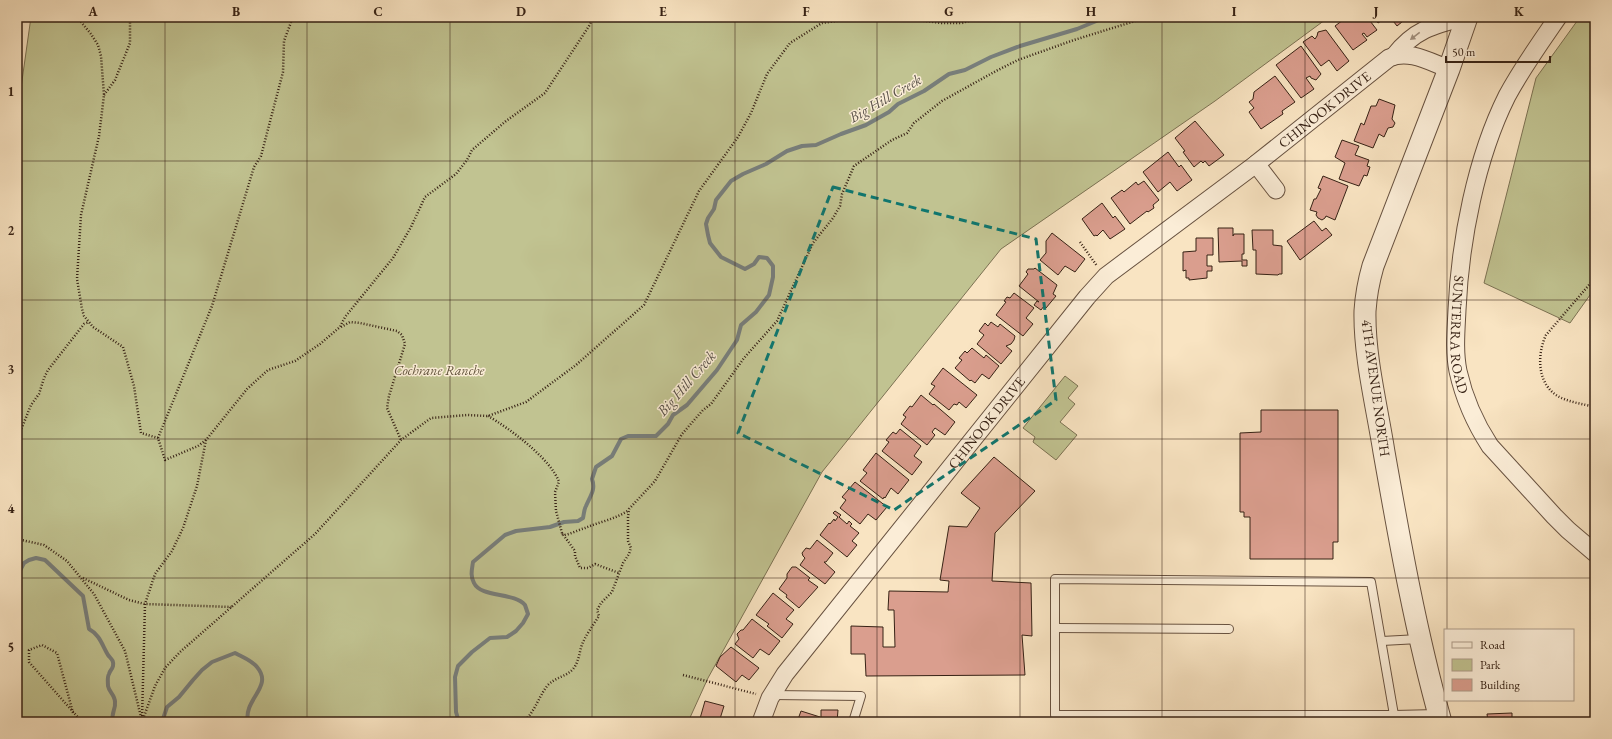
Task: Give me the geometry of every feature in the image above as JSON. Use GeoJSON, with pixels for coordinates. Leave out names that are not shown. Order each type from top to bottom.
{"type":"FeatureCollection","features":[{"type":"Feature","properties":{"kind":"street","name":"CHINOOK DRIVE"},"geometry":{"type":"LineString","coordinates":[[761,722],[765,695],[785,674],[1096,286],[1106,276],[1256,164],[1394,56],[1402,46],[1421,31],[1465,17]]}},
{"type":"Feature","properties":{"kind":"street","name":"4TH AVENUE NORTH"},"geometry":{"type":"LineString","coordinates":[[1440,718],[1419,639],[1393,503],[1368,355],[1365,309],[1373,266],[1449,69],[1465,17]]}},
{"type":"Feature","properties":{"kind":"street","name":"SUNTERRA ROAD"},"geometry":{"type":"LineString","coordinates":[[1558,17],[1521,71],[1507,97],[1495,124],[1484,157],[1469,212],[1460,269],[1456,353],[1458,370],[1466,398],[1482,433],[1490,446],[1559,521],[1595,553]]}},
{"type":"Feature","properties":{"kind":"street"},"geometry":{"type":"LineString","coordinates":[[1394,56],[1403,54],[1412,56],[1449,69]]}},
{"type":"Feature","properties":{"kind":"street"},"geometry":{"type":"LineString","coordinates":[[1256,164],[1276,190]]}},
{"type":"Feature","properties":{"kind":"lane"},"geometry":{"type":"LineString","coordinates":[[1394,715],[1371,582],[1055,579],[1055,715],[1264,718],[1394,715],[1440,718]]}},
{"type":"Feature","properties":{"kind":"lane"},"geometry":{"type":"LineString","coordinates":[[1055,628],[1229,629]]}},
{"type":"Feature","properties":{"kind":"lane"},"geometry":{"type":"LineString","coordinates":[[1382,641],[1419,639]]}},
{"type":"Feature","properties":{"kind":"lane"},"geometry":{"type":"LineString","coordinates":[[765,695],[861,696],[853,722]]}},
{"type":"Feature","properties":{"kind":"path"},"geometry":{"type":"LineString","coordinates":[[77,17],[98,45],[101,56],[104,95],[99,136],[81,215],[77,279],[82,309],[84,316],[99,332],[118,343],[123,348],[134,386],[141,433],[158,438]]}},
{"type":"Feature","properties":{"kind":"path"},"geometry":{"type":"LineString","coordinates":[[104,95],[107,93],[115,80],[130,43],[130,17]]}},
{"type":"Feature","properties":{"kind":"path"},"geometry":{"type":"LineString","coordinates":[[293,17],[284,41],[283,72],[261,156],[254,166],[212,306],[158,438],[165,460],[198,446],[206,440],[246,389],[268,370],[295,361],[340,327],[350,322],[397,331],[402,336],[405,344],[389,396],[387,408],[401,440]]}},
{"type":"Feature","properties":{"kind":"path"},"geometry":{"type":"LineString","coordinates":[[340,327],[345,318],[393,258],[425,197],[456,174],[467,160],[472,150],[506,121],[545,93],[589,26],[593,17]]}},
{"type":"Feature","properties":{"kind":"path"},"geometry":{"type":"LineString","coordinates":[[142,722],[155,686],[165,668],[180,652],[315,534],[401,440],[430,418],[467,415],[488,416],[526,402],[576,365],[644,305],[699,192],[738,138],[751,113],[767,74],[790,43],[822,24],[858,18],[900,18],[942,23],[962,23],[982,17]]}},
{"type":"Feature","properties":{"kind":"path"},"geometry":{"type":"LineString","coordinates":[[562,533],[564,535],[569,534],[586,527],[602,523],[606,519],[614,518],[629,509],[654,481],[682,434],[703,410],[711,404],[744,358],[778,321],[813,243],[833,218],[840,206],[842,194],[854,166],[892,140],[907,133],[914,123],[942,101],[996,70],[1018,60],[1074,40],[1148,17]]}},
{"type":"Feature","properties":{"kind":"path"},"geometry":{"type":"LineString","coordinates":[[1080,242],[1099,268]]}},
{"type":"Feature","properties":{"kind":"path"},"geometry":{"type":"LineString","coordinates":[[1595,278],[1546,336],[1542,345],[1540,360],[1545,382],[1557,396],[1595,407]]}},
{"type":"Feature","properties":{"kind":"path"},"geometry":{"type":"LineString","coordinates":[[17,440],[31,405],[39,394],[48,370],[84,324],[89,322]]}},
{"type":"Feature","properties":{"kind":"path"},"geometry":{"type":"LineString","coordinates":[[488,416],[506,427],[553,469],[559,482],[555,492],[556,511],[562,533],[575,551],[575,556],[580,568],[588,568],[595,564],[619,573]]}},
{"type":"Feature","properties":{"kind":"path"},"geometry":{"type":"LineString","coordinates":[[142,722],[145,604],[156,574],[172,551],[183,528],[197,486],[206,440]]}},
{"type":"Feature","properties":{"kind":"path"},"geometry":{"type":"LineString","coordinates":[[523,722],[534,712],[536,704],[547,686],[555,678],[564,675],[573,669],[584,640],[599,616],[597,610],[601,603],[612,592],[631,548],[628,541],[629,509]]}},
{"type":"Feature","properties":{"kind":"path"},"geometry":{"type":"LineString","coordinates":[[17,538],[44,544],[68,561],[94,594],[125,651],[142,722]]}},
{"type":"Feature","properties":{"kind":"path"},"geometry":{"type":"LineString","coordinates":[[82,578],[124,598],[145,604],[232,607]]}},
{"type":"Feature","properties":{"kind":"path"},"geometry":{"type":"LineString","coordinates":[[73,712],[57,653],[42,645],[29,650],[29,662],[73,712],[82,722]]}},
{"type":"Feature","properties":{"kind":"path"},"geometry":{"type":"LineString","coordinates":[[683,675],[765,695]]}},
{"type":"Feature","properties":{"kind":"highlighted area"},"geometry":{"type":"Polygon","coordinates":[[[833,187],[1036,239],[1056,400],[894,510],[738,433],[833,187]]]}},
{"type":"Feature","properties":{"kind":"green space","name":"Cochrane Ranche"},"geometry":{"type":"Polygon","coordinates":[[[31,17],[1329,17],[1215,101],[1001,249],[822,472],[708,678],[688,722],[17,722],[17,116],[31,17]]]}},
{"type":"Feature","properties":{"kind":"green space"},"geometry":{"type":"Polygon","coordinates":[[[1580,17],[1595,17],[1595,288],[1570,323],[1484,283],[1536,78],[1580,17]]]}},
{"type":"Feature","properties":{"kind":"green space"},"geometry":{"type":"Polygon","coordinates":[[[1065,376],[1078,386],[1068,398],[1075,404],[1060,422],[1077,435],[1056,460],[1033,442],[1035,437],[1023,428],[1065,376]]]}},
{"type":"Feature","properties":{"kind":"building"},"geometry":{"type":"Polygon","coordinates":[[[1347,17],[1367,17],[1377,30],[1367,37],[1364,33],[1362,34],[1367,40],[1353,50],[1335,26],[1347,17]]]}},
{"type":"Feature","properties":{"kind":"building"},"geometry":{"type":"Polygon","coordinates":[[[1374,17],[1387,17],[1378,23],[1374,17]]]}},
{"type":"Feature","properties":{"kind":"building"},"geometry":{"type":"Polygon","coordinates":[[[1390,17],[1408,17],[1397,26],[1390,17]]]}},
{"type":"Feature","properties":{"kind":"building"},"geometry":{"type":"Polygon","coordinates":[[[1326,30],[1349,61],[1337,71],[1329,60],[1321,66],[1303,42],[1312,36],[1315,39],[1318,32],[1326,30]]]}},
{"type":"Feature","properties":{"kind":"building"},"geometry":{"type":"Polygon","coordinates":[[[1301,46],[1321,74],[1316,80],[1310,76],[1306,78],[1314,89],[1301,98],[1276,65],[1301,46]]]}},
{"type":"Feature","properties":{"kind":"building"},"geometry":{"type":"Polygon","coordinates":[[[1275,76],[1295,102],[1282,111],[1283,114],[1261,129],[1249,112],[1254,108],[1249,102],[1253,99],[1254,92],[1275,76]]]}},
{"type":"Feature","properties":{"kind":"building"},"geometry":{"type":"Polygon","coordinates":[[[1379,99],[1395,105],[1392,119],[1395,123],[1393,127],[1388,128],[1384,137],[1379,134],[1373,148],[1354,141],[1361,123],[1364,125],[1371,106],[1376,106],[1379,99]]]}},
{"type":"Feature","properties":{"kind":"building"},"geometry":{"type":"Polygon","coordinates":[[[1195,121],[1224,155],[1209,166],[1205,161],[1203,163],[1201,161],[1194,167],[1183,152],[1185,151],[1175,138],[1195,121]]]}},
{"type":"Feature","properties":{"kind":"building"},"geometry":{"type":"Polygon","coordinates":[[[1342,140],[1359,146],[1355,155],[1369,160],[1367,166],[1370,167],[1367,176],[1364,175],[1359,186],[1339,179],[1345,163],[1335,157],[1342,140]]]}},
{"type":"Feature","properties":{"kind":"building"},"geometry":{"type":"Polygon","coordinates":[[[1168,152],[1179,167],[1181,165],[1192,180],[1177,191],[1170,182],[1158,192],[1143,172],[1168,152]]]}},
{"type":"Feature","properties":{"kind":"building"},"geometry":{"type":"Polygon","coordinates":[[[1323,176],[1348,186],[1335,220],[1326,216],[1322,220],[1316,215],[1317,212],[1310,210],[1314,199],[1316,199],[1321,189],[1318,188],[1323,176]]]}},
{"type":"Feature","properties":{"kind":"building"},"geometry":{"type":"Polygon","coordinates":[[[1144,181],[1159,200],[1153,205],[1154,208],[1148,212],[1147,211],[1130,224],[1111,198],[1122,190],[1124,192],[1136,182],[1138,185],[1144,181]]]}},
{"type":"Feature","properties":{"kind":"building"},"geometry":{"type":"Polygon","coordinates":[[[1102,203],[1113,218],[1115,216],[1125,229],[1110,239],[1103,230],[1097,236],[1094,236],[1082,219],[1102,203]]]}},
{"type":"Feature","properties":{"kind":"building"},"geometry":{"type":"Polygon","coordinates":[[[1314,221],[1322,231],[1326,228],[1332,235],[1300,260],[1287,241],[1314,221]]]}},
{"type":"Feature","properties":{"kind":"building"},"geometry":{"type":"Polygon","coordinates":[[[1218,228],[1233,228],[1233,236],[1234,234],[1244,234],[1244,254],[1242,254],[1242,260],[1247,260],[1247,266],[1242,266],[1242,261],[1219,262],[1218,228]]]}},
{"type":"Feature","properties":{"kind":"building"},"geometry":{"type":"Polygon","coordinates":[[[1252,230],[1273,230],[1273,245],[1282,246],[1282,274],[1256,274],[1256,250],[1253,250],[1252,230]]]}},
{"type":"Feature","properties":{"kind":"building"},"geometry":{"type":"Polygon","coordinates":[[[1052,233],[1085,259],[1075,272],[1065,266],[1058,275],[1040,260],[1046,253],[1046,241],[1052,233]]]}},
{"type":"Feature","properties":{"kind":"building"},"geometry":{"type":"Polygon","coordinates":[[[1196,238],[1213,238],[1213,255],[1207,255],[1207,266],[1212,266],[1212,271],[1207,271],[1207,278],[1189,280],[1189,278],[1186,278],[1186,270],[1183,271],[1183,252],[1196,251],[1196,238]]]}},
{"type":"Feature","properties":{"kind":"building"},"geometry":{"type":"Polygon","coordinates":[[[1035,268],[1057,285],[1053,294],[1056,296],[1046,308],[1044,306],[1041,310],[1034,305],[1037,301],[1039,302],[1019,286],[1028,274],[1026,272],[1028,269],[1035,268]]]}},
{"type":"Feature","properties":{"kind":"building"},"geometry":{"type":"Polygon","coordinates":[[[1014,293],[1034,308],[1026,318],[1033,324],[1023,336],[996,315],[1006,302],[1004,301],[1007,297],[1010,298],[1014,293]]]}},
{"type":"Feature","properties":{"kind":"building"},"geometry":{"type":"Polygon","coordinates":[[[991,322],[998,327],[1000,324],[1015,336],[1011,344],[1006,346],[1012,351],[1001,364],[977,344],[984,335],[979,331],[985,323],[988,326],[991,322]]]}},
{"type":"Feature","properties":{"kind":"building"},"geometry":{"type":"Polygon","coordinates":[[[972,348],[984,358],[986,355],[999,366],[989,379],[982,374],[975,383],[971,380],[970,381],[955,368],[962,360],[959,358],[965,351],[967,353],[972,348]]]}},
{"type":"Feature","properties":{"kind":"building"},"geometry":{"type":"Polygon","coordinates":[[[943,368],[977,395],[966,408],[959,402],[957,405],[954,404],[949,410],[929,394],[935,386],[931,384],[943,368]]]}},
{"type":"Feature","properties":{"kind":"building"},"geometry":{"type":"Polygon","coordinates":[[[921,395],[955,422],[945,435],[935,428],[932,432],[935,435],[927,445],[901,424],[906,417],[903,415],[910,406],[912,407],[921,395]]]}},
{"type":"Feature","properties":{"kind":"building"},"geometry":{"type":"Polygon","coordinates":[[[1261,410],[1338,410],[1338,542],[1333,542],[1333,559],[1250,559],[1250,517],[1244,517],[1244,512],[1240,512],[1240,433],[1261,432],[1261,410]]]}},
{"type":"Feature","properties":{"kind":"building"},"geometry":{"type":"Polygon","coordinates":[[[900,429],[921,446],[914,456],[922,462],[912,475],[882,451],[889,442],[886,440],[893,432],[896,434],[900,429]]]}},
{"type":"Feature","properties":{"kind":"building"},"geometry":{"type":"Polygon","coordinates":[[[876,453],[909,480],[898,494],[891,488],[883,499],[860,481],[867,473],[863,470],[876,453]]]}},
{"type":"Feature","properties":{"kind":"building"},"geometry":{"type":"Polygon","coordinates":[[[994,457],[1035,491],[995,533],[992,581],[1031,583],[1032,636],[1022,635],[1025,675],[866,676],[865,654],[851,654],[851,626],[883,627],[883,647],[895,647],[894,610],[888,610],[889,591],[948,592],[949,581],[940,580],[949,526],[967,527],[980,508],[961,493],[994,457]]]}},
{"type":"Feature","properties":{"kind":"building"},"geometry":{"type":"Polygon","coordinates":[[[855,482],[887,507],[876,520],[868,514],[860,524],[840,508],[846,500],[842,497],[855,482]]]}},
{"type":"Feature","properties":{"kind":"building"},"geometry":{"type":"Polygon","coordinates":[[[835,511],[841,515],[839,517],[847,524],[849,521],[852,524],[850,526],[859,533],[852,541],[857,545],[847,557],[820,535],[829,523],[830,524],[834,519],[835,521],[838,517],[833,513],[835,511]]]}},
{"type":"Feature","properties":{"kind":"building"},"geometry":{"type":"Polygon","coordinates":[[[817,540],[833,553],[826,562],[824,562],[835,572],[825,584],[800,565],[805,558],[802,553],[806,548],[810,549],[817,540]]]}},
{"type":"Feature","properties":{"kind":"building"},"geometry":{"type":"Polygon","coordinates":[[[792,567],[796,567],[810,578],[808,580],[818,587],[799,608],[779,589],[787,578],[787,574],[792,567]]]}},
{"type":"Feature","properties":{"kind":"building"},"geometry":{"type":"Polygon","coordinates":[[[773,593],[794,610],[786,619],[793,624],[782,638],[767,626],[769,624],[756,615],[773,593]]]}},
{"type":"Feature","properties":{"kind":"building"},"geometry":{"type":"Polygon","coordinates":[[[752,619],[780,641],[769,655],[760,649],[753,658],[735,644],[739,639],[737,634],[743,630],[752,619]]]}},
{"type":"Feature","properties":{"kind":"building"},"geometry":{"type":"Polygon","coordinates":[[[731,647],[759,668],[749,680],[742,675],[736,682],[716,666],[720,657],[731,647]]]}},
{"type":"Feature","properties":{"kind":"building"},"geometry":{"type":"Polygon","coordinates":[[[705,701],[724,706],[719,722],[699,722],[705,701]]]}},
{"type":"Feature","properties":{"kind":"building"},"geometry":{"type":"Polygon","coordinates":[[[821,710],[838,710],[837,722],[821,722],[821,710]]]}},
{"type":"Feature","properties":{"kind":"building"},"geometry":{"type":"Polygon","coordinates":[[[801,711],[820,717],[818,722],[797,722],[801,711]]]}},
{"type":"Feature","properties":{"kind":"building"},"geometry":{"type":"Polygon","coordinates":[[[1512,713],[1512,722],[1488,722],[1487,714],[1512,713]]]}},
{"type":"Feature","properties":{"kind":"waterway","name":"Big Hill Creek"},"geometry":{"type":"LineString","coordinates":[[459,722],[456,712],[455,677],[458,666],[472,652],[490,638],[507,637],[516,631],[528,614],[525,605],[520,601],[483,591],[478,588],[472,578],[473,562],[505,535],[516,531],[550,527],[564,522],[578,521],[583,518],[593,490],[592,479],[596,467],[612,456],[621,439],[628,436],[656,436],[668,424],[673,415],[687,405],[717,370],[737,340],[741,325],[756,312],[769,295],[773,277],[773,266],[767,258],[759,257],[754,264],[745,269],[721,257],[710,243],[706,224],[708,218],[714,209],[716,200],[731,181],[766,164],[787,151],[802,146],[816,145],[866,125],[889,112],[898,104],[924,91],[949,74],[965,70],[991,57],[1020,46],[1077,29],[1106,17]]}},
{"type":"Feature","properties":{"kind":"waterway","name":"Big Hill Creek"},"geometry":{"type":"LineString","coordinates":[[17,576],[24,563],[29,560],[36,558],[45,560],[83,596],[89,629],[98,637],[113,662],[113,667],[108,677],[108,686],[115,700],[113,720],[119,722]]}},
{"type":"Feature","properties":{"kind":"waterway","name":"Big Hill Creek"},"geometry":{"type":"LineString","coordinates":[[162,722],[167,707],[179,697],[202,670],[212,662],[235,653],[252,662],[261,674],[262,681],[250,707],[248,722]]}}]}
